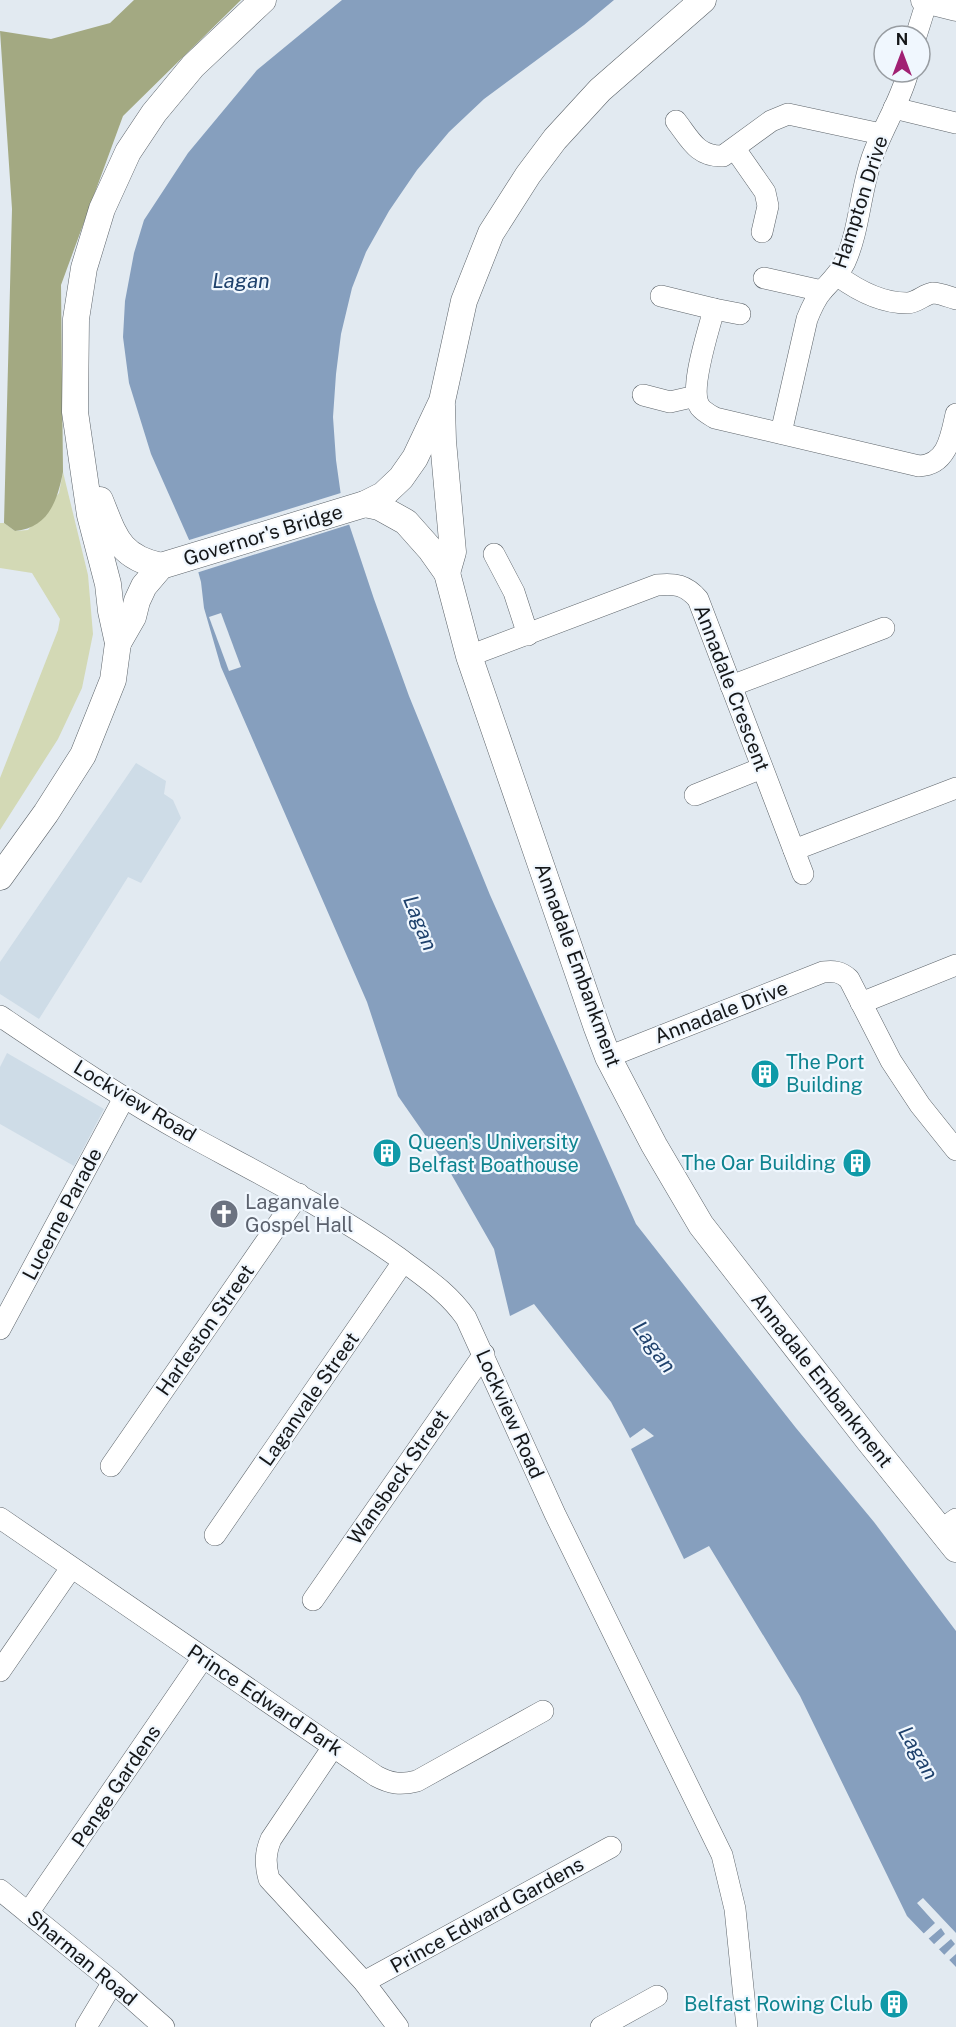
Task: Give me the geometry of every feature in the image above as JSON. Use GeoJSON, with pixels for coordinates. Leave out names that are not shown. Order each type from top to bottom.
{"type":"FeatureCollection","features":[{"type":"Feature","properties":{"kind":"street"},"geometry":{"type":"LineString","coordinates":[[0,877],[46,813],[83,755],[113,680],[118,643],[108,584],[90,515],[75,412],[76,319],[84,268],[102,210],[128,152],[154,113],[193,66],[263,0]]}},
{"type":"Feature","properties":{"kind":"street","name":"Annadale Embankment"},"geometry":{"type":"LineString","coordinates":[[360,505],[383,495],[401,478],[415,458],[442,401],[464,301],[491,234],[528,176],[555,139],[600,90],[704,0]]}},
{"type":"Feature","properties":{"kind":"street"},"geometry":{"type":"LineString","coordinates":[[919,24],[925,1],[956,8]]}},
{"type":"Feature","properties":{"kind":"street","name":"Hampton Drive"},"geometry":{"type":"LineString","coordinates":[[781,433],[807,319],[822,291],[838,276],[846,261],[870,163],[903,84]]}},
{"type":"Feature","properties":{"kind":"street"},"geometry":{"type":"LineString","coordinates":[[894,108],[956,123]]}},
{"type":"Feature","properties":{"kind":"street"},"geometry":{"type":"LineString","coordinates":[[676,121],[696,148],[704,154],[714,156],[723,156],[771,121],[788,114],[881,134]]}},
{"type":"Feature","properties":{"kind":"street"},"geometry":{"type":"LineString","coordinates":[[735,149],[765,192],[768,206],[762,232]]}},
{"type":"Feature","properties":{"kind":"street"},"geometry":{"type":"LineString","coordinates":[[838,276],[866,293],[890,300],[909,303],[934,293],[956,299]]}},
{"type":"Feature","properties":{"kind":"street"},"geometry":{"type":"LineString","coordinates":[[764,278],[822,291]]}},
{"type":"Feature","properties":{"kind":"street"},"geometry":{"type":"LineString","coordinates":[[661,296],[740,314]]}},
{"type":"Feature","properties":{"kind":"street"},"geometry":{"type":"LineString","coordinates":[[714,309],[696,386],[696,396],[699,406],[715,418],[927,466],[937,462],[945,452],[956,414]]}},
{"type":"Feature","properties":{"kind":"street"},"geometry":{"type":"LineString","coordinates":[[643,395],[670,402],[696,396]]}},
{"type":"Feature","properties":{"kind":"street","name":"Annadale Embankment"},"geometry":{"type":"LineString","coordinates":[[442,401],[443,441],[453,552],[447,573]]}},
{"type":"Feature","properties":{"kind":"street"},"geometry":{"type":"LineString","coordinates":[[81,449],[111,527],[122,546],[140,561],[168,564]]}},
{"type":"Feature","properties":{"kind":"street","name":"Annadale Embankment"},"geometry":{"type":"LineString","coordinates":[[360,505],[379,507],[406,522],[447,573],[469,656],[608,1057],[654,1145],[701,1225],[869,1441],[951,1532]]}},
{"type":"Feature","properties":{"kind":"street","name":"Governor's Bridge"},"geometry":{"type":"LineString","coordinates":[[168,564],[360,505]]}},
{"type":"Feature","properties":{"kind":"street"},"geometry":{"type":"LineString","coordinates":[[494,554],[514,592],[528,635]]}},
{"type":"Feature","properties":{"kind":"street"},"geometry":{"type":"LineString","coordinates":[[118,643],[133,617],[144,586],[168,564]]}},
{"type":"Feature","properties":{"kind":"street","name":"Annadale Crescent"},"geometry":{"type":"LineString","coordinates":[[469,656],[657,585],[683,586],[691,591],[698,599],[803,874]]}},
{"type":"Feature","properties":{"kind":"street"},"geometry":{"type":"LineString","coordinates":[[731,686],[884,628]]}},
{"type":"Feature","properties":{"kind":"street"},"geometry":{"type":"LineString","coordinates":[[695,795],[762,768]]}},
{"type":"Feature","properties":{"kind":"street"},"geometry":{"type":"LineString","coordinates":[[794,850],[956,788]]}},
{"type":"Feature","properties":{"kind":"street"},"geometry":{"type":"LineString","coordinates":[[956,965],[861,1003],[891,1061],[920,1105],[956,1150]]}},
{"type":"Feature","properties":{"kind":"street","name":"Annadale Drive"},"geometry":{"type":"LineString","coordinates":[[608,1057],[823,972],[834,971],[843,974],[849,979],[861,1003]]}},
{"type":"Feature","properties":{"kind":"street","name":"Lockview Road"},"geometry":{"type":"LineString","coordinates":[[0,1016],[124,1098],[299,1194],[366,1234],[440,1288],[456,1304],[466,1318],[484,1354],[555,1514],[722,1855],[735,1909],[747,2027]]}},
{"type":"Feature","properties":{"kind":"street","name":"Lucerne Parade"},"geometry":{"type":"LineString","coordinates":[[0,1329],[124,1098]]}},
{"type":"Feature","properties":{"kind":"street","name":"Harleston Street"},"geometry":{"type":"LineString","coordinates":[[111,1466],[299,1194]]}},
{"type":"Feature","properties":{"kind":"street","name":"Laganvale Street"},"geometry":{"type":"LineString","coordinates":[[215,1535],[404,1262]]}},
{"type":"Feature","properties":{"kind":"street","name":"Wansbeck Street"},"geometry":{"type":"LineString","coordinates":[[313,1600],[484,1354]]}},
{"type":"Feature","properties":{"kind":"street","name":"Prince Edward Park"},"geometry":{"type":"LineString","coordinates":[[0,1518],[333,1747],[390,1783],[404,1785],[431,1774],[543,1711]]}},
{"type":"Feature","properties":{"kind":"street"},"geometry":{"type":"LineString","coordinates":[[0,1671],[71,1568]]}},
{"type":"Feature","properties":{"kind":"street","name":"Penge Gardens"},"geometry":{"type":"LineString","coordinates":[[28,1913],[203,1658]]}},
{"type":"Feature","properties":{"kind":"street"},"geometry":{"type":"LineString","coordinates":[[333,1747],[271,1839],[267,1848],[266,1869],[270,1879],[364,1982],[398,2027]]}},
{"type":"Feature","properties":{"kind":"street","name":"Prince Edward Gardens"},"geometry":{"type":"LineString","coordinates":[[364,1982],[610,1847]]}},
{"type":"Feature","properties":{"kind":"street","name":"Sharman Road"},"geometry":{"type":"LineString","coordinates":[[0,1890],[113,1982],[164,2027]]}},
{"type":"Feature","properties":{"kind":"street"},"geometry":{"type":"LineString","coordinates":[[86,2027],[113,1982]]}},
{"type":"Feature","properties":{"kind":"street"},"geometry":{"type":"LineString","coordinates":[[601,2027],[657,1996]]}},
{"type":"Feature","properties":{"kind":"shaded area"},"geometry":{"type":"Polygon","coordinates":[[[136,763],[166,781],[164,794],[173,800],[181,818],[141,883],[128,877],[39,1019],[0,994],[0,962],[136,763]]]}},
{"type":"Feature","properties":{"kind":"shaded area"},"geometry":{"type":"Polygon","coordinates":[[[7,1053],[104,1109],[74,1166],[0,1124],[0,1067],[7,1053]]]}},
{"type":"Feature","properties":{"kind":"green space"},"geometry":{"type":"Polygon","coordinates":[[[134,0],[241,0],[123,116],[61,285],[63,472],[61,483],[54,503],[43,519],[36,525],[15,531],[4,523],[12,209],[0,31],[51,39],[110,23],[134,0]]]}},
{"type":"Feature","properties":{"kind":"green space"},"geometry":{"type":"Polygon","coordinates":[[[63,472],[88,575],[93,634],[82,688],[58,739],[0,830],[0,778],[58,630],[60,619],[32,573],[0,568],[0,523],[4,523],[15,531],[28,530],[59,493],[63,472]]]}},
{"type":"Feature","properties":{"kind":"water","name":"Lagan"},"geometry":{"type":"Polygon","coordinates":[[[342,0],[614,0],[484,99],[449,132],[417,170],[389,211],[366,252],[352,288],[341,334],[336,374],[333,417],[342,503],[409,696],[490,895],[636,1224],[796,1428],[874,1522],[956,1631],[956,1967],[907,1916],[800,1696],[709,1546],[684,1559],[631,1449],[654,1436],[644,1428],[630,1438],[611,1402],[534,1304],[510,1316],[494,1249],[446,1165],[398,1096],[367,1002],[221,667],[204,608],[201,582],[190,542],[151,454],[129,383],[123,337],[125,301],[134,253],[144,220],[188,153],[257,70],[342,0]]]}},
{"type":"Feature","properties":{"kind":"pier"},"geometry":{"type":"Polygon","coordinates":[[[344,492],[351,524],[196,573],[186,541],[344,492]]]}},
{"type":"Feature","properties":{"kind":"pier"},"geometry":{"type":"Polygon","coordinates":[[[221,613],[241,667],[229,671],[209,617],[221,613]]]}},
{"type":"Feature","properties":{"kind":"pier"},"geometry":{"type":"Polygon","coordinates":[[[923,1898],[956,1933],[956,1954],[947,1962],[942,1957],[955,1944],[951,1939],[937,1951],[932,1946],[945,1934],[941,1928],[927,1940],[922,1935],[935,1923],[917,1903],[923,1898]]]}},
{"type":"Feature","properties":{"kind":"place","name":"The Port Building"},"geometry":{"type":"Point","coordinates":[765,1074]}},
{"type":"Feature","properties":{"kind":"place","name":"Queen's University Belfast Boathouse"},"geometry":{"type":"Point","coordinates":[387,1153]}},
{"type":"Feature","properties":{"kind":"place","name":"The Oar Building"},"geometry":{"type":"Point","coordinates":[857,1163]}},
{"type":"Feature","properties":{"kind":"place","name":"Laganvale Gospel Hall"},"geometry":{"type":"Point","coordinates":[224,1214]}},
{"type":"Feature","properties":{"kind":"place","name":"Belfast Rowing Club"},"geometry":{"type":"Point","coordinates":[894,2004]}}]}
